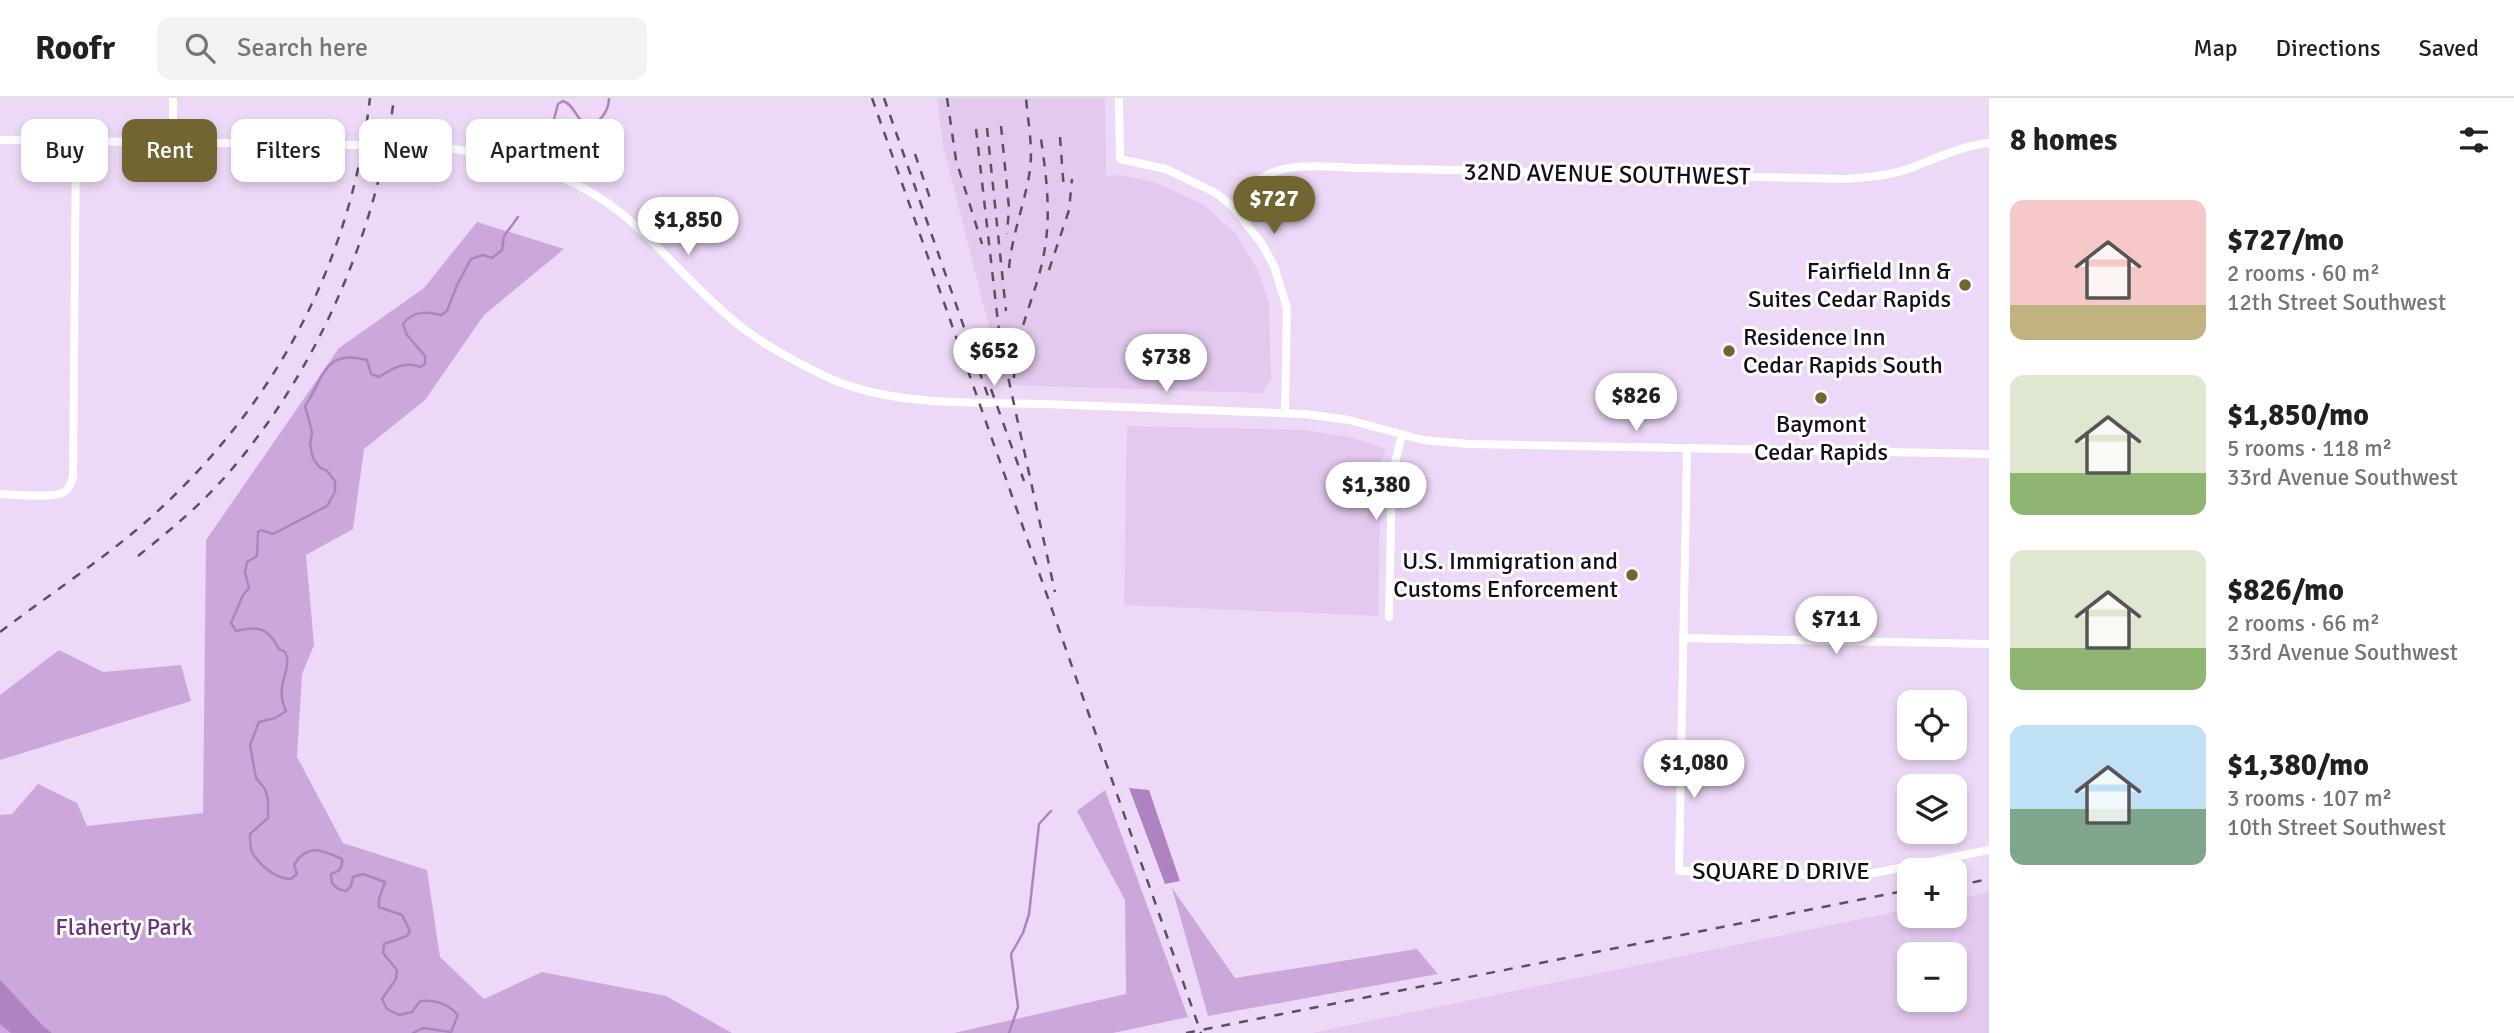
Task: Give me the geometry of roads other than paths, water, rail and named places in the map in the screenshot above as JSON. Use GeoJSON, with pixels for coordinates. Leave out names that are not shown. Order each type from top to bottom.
{"type":"FeatureCollection","features":[{"type":"Feature","properties":{"kind":"street"},"geometry":{"type":"LineString","coordinates":[[173,98],[173,119]]}},
{"type":"Feature","properties":{"kind":"street"},"geometry":{"type":"LineString","coordinates":[[1119,98],[1120,159],[1166,169],[1216,193],[1233,207],[1262,244],[1274,266],[1287,307],[1285,413]]}},
{"type":"Feature","properties":{"kind":"street"},"geometry":{"type":"LineString","coordinates":[[0,140],[21,140]]}},
{"type":"Feature","properties":{"kind":"street"},"geometry":{"type":"LineString","coordinates":[[217,142],[429,146],[492,154],[558,176],[597,197],[621,214],[738,325],[789,359],[835,380],[872,392],[942,401],[1336,417],[1423,440],[1468,443],[1989,454]]}},
{"type":"Feature","properties":{"kind":"street","name":"32ND AVENUE SOUTHWEST"},"geometry":{"type":"LineString","coordinates":[[1233,207],[1256,182],[1271,173],[1287,169],[1360,168],[1846,179],[1882,176],[1957,149],[1989,143]]}},
{"type":"Feature","properties":{"kind":"street"},"geometry":{"type":"LineString","coordinates":[[0,494],[64,493],[73,477],[76,182]]}},
{"type":"Feature","properties":{"kind":"street"},"geometry":{"type":"LineString","coordinates":[[1389,617],[1392,475],[1402,434]]}},
{"type":"Feature","properties":{"kind":"street","name":"SQUARE D DRIVE"},"geometry":{"type":"LineString","coordinates":[[1687,448],[1679,871],[1858,876],[1989,850]]}},
{"type":"Feature","properties":{"kind":"street"},"geometry":{"type":"LineString","coordinates":[[1683,638],[1989,644]]}},
{"type":"Feature","properties":{"kind":"waterway"},"geometry":{"type":"LineString","coordinates":[[600,119],[608,107],[609,98]]}},
{"type":"Feature","properties":{"kind":"waterway"},"geometry":{"type":"LineString","coordinates":[[554,119],[558,104],[563,101],[568,103],[580,119]]}},
{"type":"Feature","properties":{"kind":"waterway"},"geometry":{"type":"LineString","coordinates":[[413,1033],[423,1028],[451,1032],[458,1015],[445,1005],[431,1001],[420,1001],[412,1012],[399,1015],[387,1009],[382,999],[396,979],[397,970],[383,953],[384,944],[407,936],[410,931],[402,915],[379,907],[385,882],[363,874],[353,877],[351,886],[346,891],[338,889],[332,883],[331,874],[340,869],[342,859],[315,850],[299,858],[294,865],[297,874],[291,879],[280,877],[259,862],[252,852],[250,834],[268,818],[268,799],[265,789],[256,778],[250,745],[259,722],[275,718],[286,711],[282,685],[287,659],[285,652],[279,649],[267,632],[251,628],[236,631],[231,623],[243,595],[249,588],[245,572],[247,562],[257,556],[258,532],[261,530],[273,534],[327,506],[335,492],[335,481],[313,458],[310,445],[312,432],[305,406],[321,376],[333,362],[341,358],[367,360],[371,374],[379,377],[399,366],[420,367],[425,364],[425,356],[407,335],[403,324],[415,314],[441,315],[447,311],[471,259],[483,255],[492,258],[502,250],[504,236],[518,217]]}},
{"type":"Feature","properties":{"kind":"waterway"},"geometry":{"type":"LineString","coordinates":[[1009,1033],[1018,1007],[1011,954],[1023,933],[1029,914],[1039,824],[1051,811]]}},
{"type":"Feature","properties":{"kind":"railway"},"geometry":{"type":"LineString","coordinates":[[0,632],[140,527],[186,483],[228,436],[265,387],[296,335],[323,280],[344,222],[360,161],[370,98]]}},
{"type":"Feature","properties":{"kind":"railway"},"geometry":{"type":"LineString","coordinates":[[138,556],[186,516],[249,449],[309,357],[355,256],[385,151],[394,98]]}},
{"type":"Feature","properties":{"kind":"railway"},"geometry":{"type":"LineString","coordinates":[[872,98],[1201,1033]]}},
{"type":"Feature","properties":{"kind":"railway"},"geometry":{"type":"LineString","coordinates":[[884,98],[989,399]]}},
{"type":"Feature","properties":{"kind":"railway"},"geometry":{"type":"LineString","coordinates":[[947,98],[956,160],[982,244]]}},
{"type":"Feature","properties":{"kind":"railway"},"geometry":{"type":"LineString","coordinates":[[1009,268],[1031,161],[1026,98]]}},
{"type":"Feature","properties":{"kind":"railway"},"geometry":{"type":"LineString","coordinates":[[1001,126],[1009,208],[1007,234]]}},
{"type":"Feature","properties":{"kind":"railway"},"geometry":{"type":"LineString","coordinates":[[987,128],[1006,311]]}},
{"type":"Feature","properties":{"kind":"railway"},"geometry":{"type":"LineString","coordinates":[[976,129],[1000,340],[1055,592]]}},
{"type":"Feature","properties":{"kind":"railway"},"geometry":{"type":"LineString","coordinates":[[1060,137],[1064,191]]}},
{"type":"Feature","properties":{"kind":"railway"},"geometry":{"type":"LineString","coordinates":[[1014,378],[1018,345],[1038,280],[1047,233],[1047,193],[1041,139]]}},
{"type":"Feature","properties":{"kind":"railway"},"geometry":{"type":"LineString","coordinates":[[915,154],[932,204]]}},
{"type":"Feature","properties":{"kind":"railway"},"geometry":{"type":"LineString","coordinates":[[1049,270],[1069,210],[1072,179]]}},
{"type":"Feature","properties":{"kind":"railway"},"geometry":{"type":"LineString","coordinates":[[991,389],[1024,481]]}},
{"type":"Feature","properties":{"kind":"railway"},"geometry":{"type":"LineString","coordinates":[[1967,884],[1989,879]]}},
{"type":"Feature","properties":{"kind":"railway"},"geometry":{"type":"LineString","coordinates":[[1186,1033],[1897,892]]}},
{"type":"Feature","properties":{"kind":"place","name":"Fairfield Inn & Suites Cedar Rapids"},"geometry":{"type":"Point","coordinates":[1965,285]}},
{"type":"Feature","properties":{"kind":"place","name":"Residence Inn Cedar Rapids South"},"geometry":{"type":"Point","coordinates":[1729,351]}},
{"type":"Feature","properties":{"kind":"place","name":"Baymont Cedar Rapids"},"geometry":{"type":"Point","coordinates":[1821,398]}},
{"type":"Feature","properties":{"kind":"place","name":"U.S. Immigration and Customs Enforcement"},"geometry":{"type":"Point","coordinates":[1632,575]}},
{"type":"Feature","properties":{"kind":"park label","name":"Flaherty Park"},"geometry":{"type":"Point","coordinates":[124,927]}}]}
